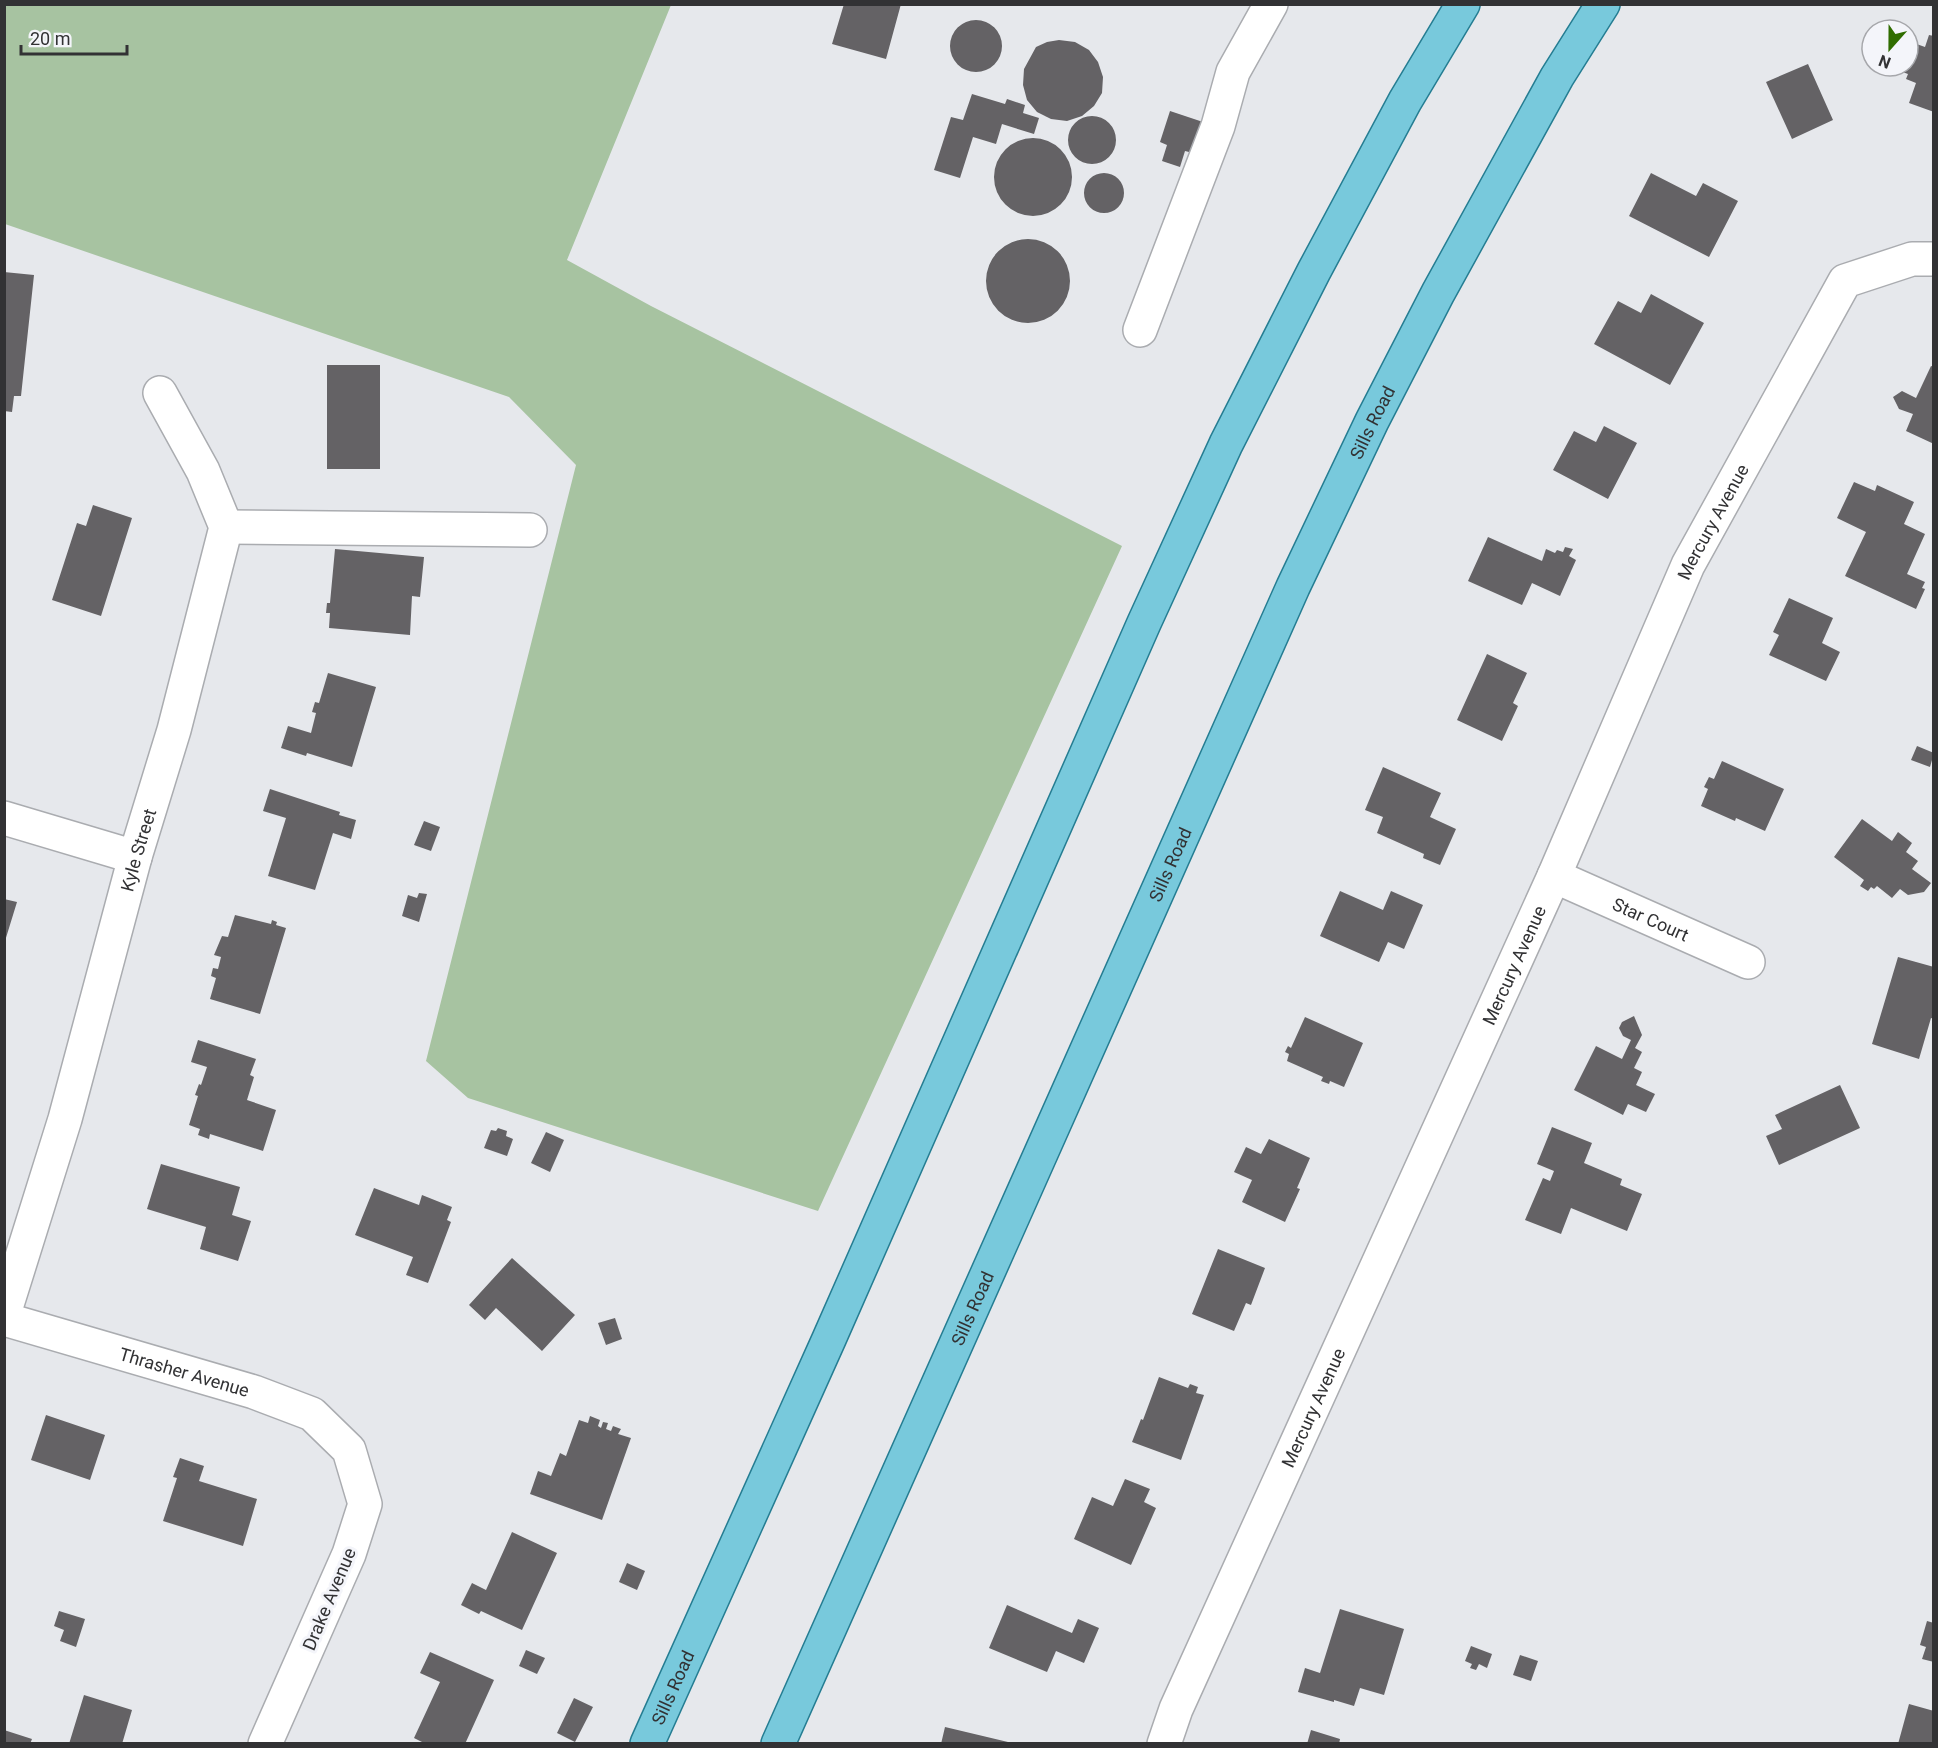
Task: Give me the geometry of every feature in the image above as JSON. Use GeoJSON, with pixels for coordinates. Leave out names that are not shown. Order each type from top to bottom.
{"type":"FeatureCollection","features":[{"type":"Feature","properties":{"kind":"main road"},"geometry":{"type":"LineString","coordinates":[[1405,101],[1449,4]]}},
{"type":"Feature","properties":{"kind":"main road","name":"Sills Road"},"geometry":{"type":"LineString","coordinates":[[647,1743],[839,1317],[1144,623],[1226,444],[1314,271],[1405,101],[1463,4]]}},
{"type":"Feature","properties":{"kind":"main road","name":"Sills Road"},"geometry":{"type":"LineString","coordinates":[[778,1743],[1293,586],[1372,421],[1438,292],[1557,77],[1603,4]]}},
{"type":"Feature","properties":{"kind":"main road"},"geometry":{"type":"LineString","coordinates":[[1557,77],[1617,4]]}},
{"type":"Feature","properties":{"kind":"main road"},"geometry":{"type":"LineString","coordinates":[[654,1743],[665,1706]]}},
{"type":"Feature","properties":{"kind":"street"},"geometry":{"type":"LineString","coordinates":[[1140,330],[1218,126],[1233,72],[1271,4]]}},
{"type":"Feature","properties":{"kind":"street","name":"Mercury Avenue"},"geometry":{"type":"LineString","coordinates":[[1164,1743],[1176,1709],[1554,876],[1688,565],[1845,281],[1912,259],[1934,259]]}},
{"type":"Feature","properties":{"kind":"street"},"geometry":{"type":"LineString","coordinates":[[160,393],[203,471],[226,527],[530,531]]}},
{"type":"Feature","properties":{"kind":"street","name":"Kyle Street"},"geometry":{"type":"LineString","coordinates":[[4,1314],[65,1119],[135,857],[174,730],[226,527]]}},
{"type":"Feature","properties":{"kind":"street"},"geometry":{"type":"LineString","coordinates":[[4,818],[135,857]]}},
{"type":"Feature","properties":{"kind":"street","name":"Star Court"},"geometry":{"type":"LineString","coordinates":[[1554,876],[1748,962]]}},
{"type":"Feature","properties":{"kind":"street","name":"Thrasher Avenue"},"geometry":{"type":"LineString","coordinates":[[4,1320],[254,1392],[312,1414],[349,1450]]}},
{"type":"Feature","properties":{"kind":"street","name":"Drake Avenue"},"geometry":{"type":"LineString","coordinates":[[265,1743],[350,1554],[365,1504],[349,1450]]}},
{"type":"Feature","properties":{"kind":"green space"},"geometry":{"type":"Polygon","coordinates":[[[5,4],[671,5],[567,260],[651,306],[1122,546],[818,1211],[468,1098],[426,1061],[576,465],[509,397],[5,224],[5,4]]]}},
{"type":"Feature","properties":{"kind":"building"},"geometry":{"type":"Polygon","coordinates":[[[844,4],[901,4],[886,59],[832,44],[844,4]]]}},
{"type":"Feature","properties":{"kind":"building"},"geometry":{"type":"Polygon","coordinates":[[[971,20],[981,20],[995,27],[1002,46],[995,65],[981,72],[971,72],[961,68],[954,61],[950,51],[950,41],[954,31],[961,24],[971,20]]]}},
{"type":"Feature","properties":{"kind":"building"},"geometry":{"type":"Polygon","coordinates":[[[1929,35],[1934,36],[1934,112],[1909,103],[1916,83],[1906,79],[1920,78],[1920,45],[1925,47],[1929,35]]]}},
{"type":"Feature","properties":{"kind":"building"},"geometry":{"type":"Polygon","coordinates":[[[1059,40],[1075,42],[1089,50],[1098,62],[1103,77],[1102,93],[1094,106],[1082,116],[1067,121],[1051,119],[1037,112],[1027,100],[1023,85],[1024,69],[1036,47],[1059,40]]]}},
{"type":"Feature","properties":{"kind":"building"},"geometry":{"type":"Polygon","coordinates":[[[1808,64],[1833,120],[1792,139],[1766,82],[1808,64]]]}},
{"type":"Feature","properties":{"kind":"building"},"geometry":{"type":"Polygon","coordinates":[[[972,94],[1005,104],[1007,99],[1025,105],[1023,113],[1039,118],[1034,134],[1002,124],[996,144],[973,137],[960,178],[934,170],[951,117],[963,120],[972,94]]]}},
{"type":"Feature","properties":{"kind":"building"},"geometry":{"type":"Polygon","coordinates":[[[1170,111],[1203,122],[1193,153],[1185,151],[1180,167],[1162,161],[1167,145],[1160,142],[1170,111]]]}},
{"type":"Feature","properties":{"kind":"building"},"geometry":{"type":"Polygon","coordinates":[[[1087,116],[1097,116],[1109,123],[1116,135],[1116,145],[1109,157],[1097,164],[1087,164],[1072,153],[1068,145],[1068,135],[1079,120],[1087,116]]]}},
{"type":"Feature","properties":{"kind":"building"},"geometry":{"type":"Polygon","coordinates":[[[1033,138],[1048,141],[1060,150],[1069,162],[1072,177],[1069,192],[1060,204],[1048,213],[1033,216],[1018,213],[1006,204],[997,192],[994,177],[997,162],[1006,150],[1018,141],[1033,138]]]}},
{"type":"Feature","properties":{"kind":"building"},"geometry":{"type":"Polygon","coordinates":[[[1104,173],[1112,174],[1118,179],[1123,185],[1123,201],[1118,207],[1112,212],[1104,213],[1096,212],[1090,207],[1085,201],[1084,193],[1085,185],[1090,179],[1096,174],[1104,173]]]}},
{"type":"Feature","properties":{"kind":"building"},"geometry":{"type":"Polygon","coordinates":[[[1651,173],[1696,196],[1703,183],[1738,201],[1709,257],[1629,216],[1651,173]]]}},
{"type":"Feature","properties":{"kind":"building"},"geometry":{"type":"Polygon","coordinates":[[[1028,239],[1044,242],[1058,251],[1067,265],[1070,281],[1067,297],[1058,311],[1044,320],[1028,323],[1012,320],[998,311],[989,297],[986,281],[989,265],[998,251],[1012,242],[1028,239]]]}},
{"type":"Feature","properties":{"kind":"building"},"geometry":{"type":"Polygon","coordinates":[[[4,272],[34,275],[21,396],[14,396],[12,412],[4,411],[4,272]]]}},
{"type":"Feature","properties":{"kind":"building"},"geometry":{"type":"Polygon","coordinates":[[[1651,294],[1704,323],[1670,385],[1594,344],[1618,301],[1641,313],[1651,294]]]}},
{"type":"Feature","properties":{"kind":"building"},"geometry":{"type":"Polygon","coordinates":[[[327,365],[380,365],[380,469],[327,469],[327,365]]]}},
{"type":"Feature","properties":{"kind":"building"},"geometry":{"type":"Polygon","coordinates":[[[1931,366],[1934,367],[1934,444],[1906,431],[1913,414],[1899,409],[1893,397],[1902,391],[1916,398],[1931,366]]]}},
{"type":"Feature","properties":{"kind":"building"},"geometry":{"type":"Polygon","coordinates":[[[1604,426],[1637,443],[1608,499],[1553,470],[1574,431],[1596,442],[1604,426]]]}},
{"type":"Feature","properties":{"kind":"building"},"geometry":{"type":"Polygon","coordinates":[[[1854,482],[1875,491],[1877,485],[1914,502],[1904,524],[1925,534],[1907,574],[1925,582],[1922,588],[1925,589],[1916,609],[1845,576],[1866,532],[1837,518],[1854,482]]]}},
{"type":"Feature","properties":{"kind":"building"},"geometry":{"type":"Polygon","coordinates":[[[93,505],[132,518],[101,616],[52,600],[77,523],[86,526],[93,505]]]}},
{"type":"Feature","properties":{"kind":"building"},"geometry":{"type":"Polygon","coordinates":[[[1488,537],[1542,561],[1546,549],[1555,553],[1557,550],[1563,552],[1565,547],[1573,549],[1569,556],[1576,560],[1560,596],[1532,583],[1522,605],[1468,581],[1488,537]]]}},
{"type":"Feature","properties":{"kind":"building"},"geometry":{"type":"Polygon","coordinates":[[[335,549],[424,557],[420,597],[412,596],[410,635],[329,628],[330,613],[326,613],[327,603],[330,603],[335,549]]]}},
{"type":"Feature","properties":{"kind":"building"},"geometry":{"type":"Polygon","coordinates":[[[1789,598],[1833,618],[1822,643],[1840,652],[1826,681],[1769,655],[1779,635],[1773,632],[1789,598]]]}},
{"type":"Feature","properties":{"kind":"building"},"geometry":{"type":"Polygon","coordinates":[[[1487,654],[1527,673],[1513,703],[1518,706],[1502,741],[1457,720],[1487,654]]]}},
{"type":"Feature","properties":{"kind":"building"},"geometry":{"type":"Polygon","coordinates":[[[328,673],[376,687],[352,767],[307,753],[306,756],[281,748],[288,726],[311,733],[316,713],[312,712],[315,702],[319,703],[328,673]]]}},
{"type":"Feature","properties":{"kind":"building"},"geometry":{"type":"Polygon","coordinates":[[[1917,746],[1934,753],[1930,767],[1911,760],[1917,746]]]}},
{"type":"Feature","properties":{"kind":"building"},"geometry":{"type":"Polygon","coordinates":[[[1722,761],[1784,789],[1765,831],[1701,806],[1708,789],[1704,787],[1709,777],[1714,779],[1722,761]]]}},
{"type":"Feature","properties":{"kind":"building"},"geometry":{"type":"Polygon","coordinates":[[[1383,767],[1441,793],[1430,817],[1456,829],[1440,865],[1423,858],[1424,854],[1377,833],[1383,817],[1365,810],[1383,767]]]}},
{"type":"Feature","properties":{"kind":"building"},"geometry":{"type":"Polygon","coordinates":[[[270,789],[340,812],[339,815],[356,820],[351,839],[333,833],[315,890],[268,876],[286,818],[263,811],[270,789]]]}},
{"type":"Feature","properties":{"kind":"building"},"geometry":{"type":"Polygon","coordinates":[[[1862,819],[1892,841],[1898,832],[1912,843],[1906,852],[1918,861],[1912,869],[1931,883],[1924,892],[1908,895],[1900,889],[1892,898],[1877,886],[1874,889],[1871,887],[1868,891],[1860,886],[1864,880],[1834,857],[1862,819]]]}},
{"type":"Feature","properties":{"kind":"building"},"geometry":{"type":"Polygon","coordinates":[[[424,821],[440,827],[431,851],[414,845],[424,821]]]}},
{"type":"Feature","properties":{"kind":"building"},"geometry":{"type":"Polygon","coordinates":[[[1340,891],[1383,910],[1391,891],[1423,905],[1404,949],[1388,942],[1379,962],[1320,936],[1340,891]]]}},
{"type":"Feature","properties":{"kind":"building"},"geometry":{"type":"Polygon","coordinates":[[[419,893],[427,894],[419,922],[402,916],[408,895],[417,898],[419,893]]]}},
{"type":"Feature","properties":{"kind":"building"},"geometry":{"type":"Polygon","coordinates":[[[4,899],[17,902],[5,941],[4,941],[4,899]]]}},
{"type":"Feature","properties":{"kind":"building"},"geometry":{"type":"Polygon","coordinates":[[[235,915],[271,924],[272,920],[277,922],[276,925],[286,928],[260,1014],[210,999],[216,978],[211,976],[213,968],[218,969],[221,957],[214,955],[222,936],[228,937],[235,915]]]}},
{"type":"Feature","properties":{"kind":"building"},"geometry":{"type":"Polygon","coordinates":[[[1898,957],[1934,967],[1934,1019],[1931,1018],[1919,1059],[1872,1044],[1898,957]]]}},
{"type":"Feature","properties":{"kind":"building"},"geometry":{"type":"Polygon","coordinates":[[[1634,1016],[1642,1035],[1635,1048],[1642,1052],[1634,1068],[1642,1072],[1636,1085],[1655,1094],[1646,1112],[1628,1104],[1623,1115],[1574,1090],[1596,1046],[1622,1059],[1631,1040],[1623,1036],[1619,1028],[1622,1022],[1634,1016]]]}},
{"type":"Feature","properties":{"kind":"building"},"geometry":{"type":"Polygon","coordinates":[[[1305,1017],[1363,1043],[1344,1087],[1330,1081],[1329,1084],[1321,1081],[1323,1077],[1287,1061],[1289,1054],[1285,1052],[1288,1046],[1291,1048],[1305,1017]]]}},
{"type":"Feature","properties":{"kind":"building"},"geometry":{"type":"Polygon","coordinates":[[[198,1040],[256,1059],[250,1075],[254,1077],[247,1100],[276,1110],[263,1151],[210,1134],[209,1139],[198,1135],[200,1129],[189,1125],[198,1096],[195,1095],[207,1067],[191,1062],[198,1040]]]}},
{"type":"Feature","properties":{"kind":"building"},"geometry":{"type":"Polygon","coordinates":[[[1840,1085],[1860,1128],[1779,1165],[1766,1136],[1782,1129],[1775,1115],[1840,1085]]]}},
{"type":"Feature","properties":{"kind":"building"},"geometry":{"type":"Polygon","coordinates":[[[1552,1127],[1592,1143],[1584,1163],[1622,1179],[1620,1185],[1642,1194],[1627,1231],[1571,1208],[1561,1234],[1525,1220],[1543,1178],[1550,1181],[1554,1171],[1537,1164],[1552,1127]]]}},
{"type":"Feature","properties":{"kind":"building"},"geometry":{"type":"Polygon","coordinates":[[[498,1128],[507,1131],[506,1136],[513,1139],[507,1156],[484,1148],[491,1130],[496,1131],[498,1128]]]}},
{"type":"Feature","properties":{"kind":"building"},"geometry":{"type":"Polygon","coordinates":[[[546,1132],[564,1140],[550,1172],[531,1163],[546,1132]]]}},
{"type":"Feature","properties":{"kind":"building"},"geometry":{"type":"Polygon","coordinates":[[[1269,1139],[1310,1158],[1297,1188],[1300,1189],[1285,1222],[1242,1202],[1252,1180],[1234,1172],[1246,1147],[1261,1154],[1269,1139]]]}},
{"type":"Feature","properties":{"kind":"building"},"geometry":{"type":"Polygon","coordinates":[[[161,1164],[240,1187],[232,1215],[251,1221],[238,1261],[200,1249],[206,1227],[147,1209],[161,1164]]]}},
{"type":"Feature","properties":{"kind":"building"},"geometry":{"type":"Polygon","coordinates":[[[374,1188],[419,1205],[422,1195],[452,1207],[447,1220],[451,1222],[428,1283],[406,1275],[413,1257],[355,1235],[374,1188]]]}},
{"type":"Feature","properties":{"kind":"building"},"geometry":{"type":"Polygon","coordinates":[[[1218,1249],[1265,1268],[1251,1305],[1246,1303],[1234,1331],[1192,1314],[1218,1249]]]}},
{"type":"Feature","properties":{"kind":"building"},"geometry":{"type":"Polygon","coordinates":[[[512,1258],[575,1315],[542,1351],[496,1308],[485,1320],[469,1305],[512,1258]]]}},
{"type":"Feature","properties":{"kind":"building"},"geometry":{"type":"Polygon","coordinates":[[[615,1318],[622,1339],[606,1345],[598,1323],[615,1318]]]}},
{"type":"Feature","properties":{"kind":"building"},"geometry":{"type":"Polygon","coordinates":[[[1159,1377],[1188,1388],[1190,1384],[1198,1387],[1196,1393],[1204,1395],[1181,1460],[1132,1442],[1159,1377]]]}},
{"type":"Feature","properties":{"kind":"building"},"geometry":{"type":"Polygon","coordinates":[[[46,1415],[105,1435],[90,1480],[31,1460],[46,1415]]]}},
{"type":"Feature","properties":{"kind":"building"},"geometry":{"type":"Polygon","coordinates":[[[590,1416],[600,1420],[598,1426],[601,1428],[603,1422],[608,1423],[606,1429],[611,1431],[613,1426],[621,1429],[618,1434],[631,1438],[602,1520],[530,1494],[538,1471],[551,1476],[560,1453],[566,1456],[579,1420],[588,1423],[590,1416]]]}},
{"type":"Feature","properties":{"kind":"building"},"geometry":{"type":"Polygon","coordinates":[[[180,1458],[204,1466],[199,1481],[257,1499],[243,1546],[163,1521],[177,1478],[173,1477],[180,1458]]]}},
{"type":"Feature","properties":{"kind":"building"},"geometry":{"type":"Polygon","coordinates":[[[1125,1479],[1150,1489],[1144,1502],[1156,1508],[1131,1565],[1074,1539],[1092,1497],[1113,1506],[1125,1479]]]}},
{"type":"Feature","properties":{"kind":"building"},"geometry":{"type":"Polygon","coordinates":[[[512,1532],[557,1553],[522,1630],[481,1611],[479,1614],[461,1605],[472,1583],[486,1590],[512,1532]]]}},
{"type":"Feature","properties":{"kind":"building"},"geometry":{"type":"Polygon","coordinates":[[[627,1563],[645,1571],[637,1590],[619,1582],[627,1563]]]}},
{"type":"Feature","properties":{"kind":"building"},"geometry":{"type":"Polygon","coordinates":[[[1007,1605],[1072,1633],[1078,1619],[1099,1628],[1084,1663],[1056,1651],[1047,1672],[989,1648],[1007,1605]]]}},
{"type":"Feature","properties":{"kind":"building"},"geometry":{"type":"Polygon","coordinates":[[[1340,1609],[1404,1629],[1384,1695],[1360,1688],[1354,1706],[1298,1692],[1305,1668],[1320,1673],[1340,1609]]]}},
{"type":"Feature","properties":{"kind":"building"},"geometry":{"type":"Polygon","coordinates":[[[59,1611],[85,1619],[76,1647],[60,1641],[64,1630],[54,1626],[59,1611]]]}},
{"type":"Feature","properties":{"kind":"building"},"geometry":{"type":"Polygon","coordinates":[[[1927,1621],[1934,1623],[1934,1662],[1922,1659],[1926,1647],[1920,1645],[1927,1621]]]}},
{"type":"Feature","properties":{"kind":"building"},"geometry":{"type":"Polygon","coordinates":[[[1471,1646],[1492,1654],[1487,1668],[1479,1664],[1476,1670],[1470,1668],[1472,1664],[1465,1661],[1471,1646]]]}},
{"type":"Feature","properties":{"kind":"building"},"geometry":{"type":"Polygon","coordinates":[[[526,1650],[545,1658],[537,1674],[519,1666],[526,1650]]]}},
{"type":"Feature","properties":{"kind":"building"},"geometry":{"type":"Polygon","coordinates":[[[430,1652],[494,1680],[465,1744],[426,1744],[414,1738],[440,1682],[420,1673],[430,1652]]]}},
{"type":"Feature","properties":{"kind":"building"},"geometry":{"type":"Polygon","coordinates":[[[1520,1655],[1538,1661],[1531,1681],[1513,1675],[1520,1655]]]}},
{"type":"Feature","properties":{"kind":"building"},"geometry":{"type":"Polygon","coordinates":[[[84,1695],[132,1710],[122,1744],[69,1744],[84,1695]]]}},
{"type":"Feature","properties":{"kind":"building"},"geometry":{"type":"Polygon","coordinates":[[[574,1698],[593,1707],[575,1742],[557,1733],[574,1698]]]}},
{"type":"Feature","properties":{"kind":"building"},"geometry":{"type":"Polygon","coordinates":[[[1909,1704],[1934,1711],[1934,1744],[1898,1744],[1909,1704]]]}},
{"type":"Feature","properties":{"kind":"building"},"geometry":{"type":"Polygon","coordinates":[[[945,1727],[1008,1742],[1008,1744],[941,1744],[945,1727]]]}},
{"type":"Feature","properties":{"kind":"building"},"geometry":{"type":"Polygon","coordinates":[[[4,1730],[32,1739],[30,1744],[4,1744],[4,1730]]]}},
{"type":"Feature","properties":{"kind":"building"},"geometry":{"type":"Polygon","coordinates":[[[1311,1730],[1340,1739],[1339,1744],[1307,1744],[1311,1730]]]}}]}
